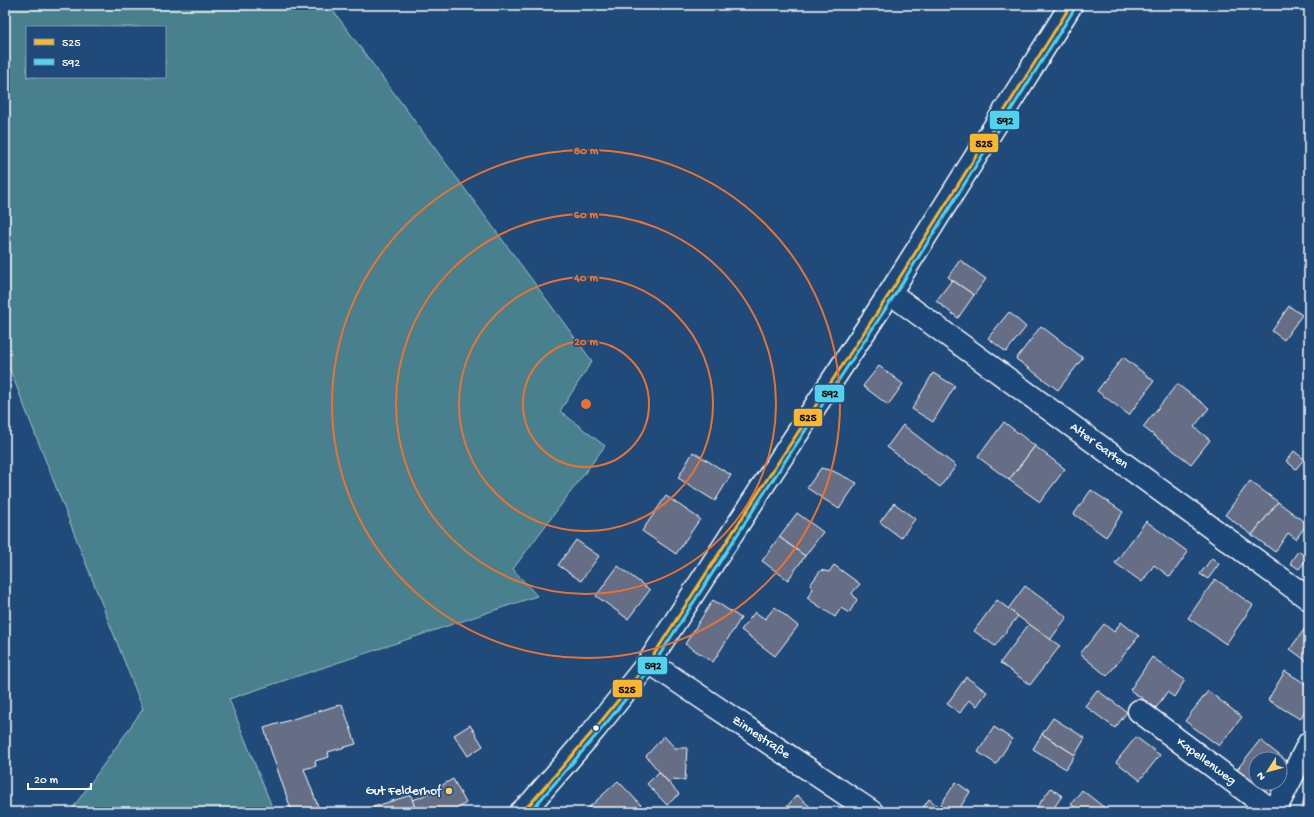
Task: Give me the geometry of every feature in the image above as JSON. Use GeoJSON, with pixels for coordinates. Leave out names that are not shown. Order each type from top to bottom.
{"type":"FeatureCollection","features":[{"type":"Feature","properties":{"kind":"street"},"geometry":{"type":"LineString","coordinates":[[521,812],[532,802],[595,729],[649,662],[890,293],[1071,5]]}},
{"type":"Feature","properties":{"kind":"street","name":"Alter Garten"},"geometry":{"type":"LineString","coordinates":[[890,293],[1309,599]]}},
{"type":"Feature","properties":{"kind":"street","name":"Zinnestraße"},"geometry":{"type":"LineString","coordinates":[[649,662],[872,812]]}},
{"type":"Feature","properties":{"kind":"street","name":"Kapellenweg"},"geometry":{"type":"LineString","coordinates":[[1139,711],[1274,812],[1309,743]]}},
{"type":"Feature","properties":{"kind":"green space"},"geometry":{"type":"Polygon","coordinates":[[[5,5],[329,5],[592,361],[560,411],[605,446],[513,569],[537,596],[229,699],[274,812],[70,812],[143,709],[5,357],[5,5]]]}},
{"type":"Feature","properties":{"kind":"building"},"geometry":{"type":"Polygon","coordinates":[[[960,260],[986,279],[974,295],[948,277],[960,260]]]}},
{"type":"Feature","properties":{"kind":"building"},"geometry":{"type":"Polygon","coordinates":[[[952,280],[974,295],[958,318],[936,301],[952,280]]]}},
{"type":"Feature","properties":{"kind":"building"},"geometry":{"type":"Polygon","coordinates":[[[1289,306],[1302,315],[1284,340],[1272,331],[1289,306]]]}},
{"type":"Feature","properties":{"kind":"building"},"geometry":{"type":"Polygon","coordinates":[[[1009,312],[1026,327],[1006,352],[988,338],[1009,312]]]}},
{"type":"Feature","properties":{"kind":"building"},"geometry":{"type":"Polygon","coordinates":[[[1041,326],[1083,358],[1058,390],[1016,359],[1041,326]]]}},
{"type":"Feature","properties":{"kind":"building"},"geometry":{"type":"Polygon","coordinates":[[[1123,357],[1154,381],[1129,415],[1097,391],[1123,357]]]}},
{"type":"Feature","properties":{"kind":"building"},"geometry":{"type":"Polygon","coordinates":[[[879,366],[903,384],[888,405],[863,386],[879,366]]]}},
{"type":"Feature","properties":{"kind":"building"},"geometry":{"type":"Polygon","coordinates":[[[933,373],[955,386],[933,422],[912,409],[933,373]]]}},
{"type":"Feature","properties":{"kind":"building"},"geometry":{"type":"Polygon","coordinates":[[[1177,384],[1209,408],[1194,427],[1210,440],[1191,464],[1143,427],[1177,384]]]}},
{"type":"Feature","properties":{"kind":"building"},"geometry":{"type":"Polygon","coordinates":[[[1004,422],[1035,446],[1009,480],[978,457],[1004,422]]]}},
{"type":"Feature","properties":{"kind":"building"},"geometry":{"type":"Polygon","coordinates":[[[903,425],[956,466],[940,487],[887,447],[903,425]]]}},
{"type":"Feature","properties":{"kind":"building"},"geometry":{"type":"Polygon","coordinates":[[[1035,446],[1065,469],[1040,502],[1009,480],[1035,446]]]}},
{"type":"Feature","properties":{"kind":"building"},"geometry":{"type":"Polygon","coordinates":[[[1294,451],[1304,459],[1296,469],[1286,461],[1294,451]]]}},
{"type":"Feature","properties":{"kind":"building"},"geometry":{"type":"Polygon","coordinates":[[[693,452],[731,475],[715,501],[678,478],[693,452]]]}},
{"type":"Feature","properties":{"kind":"building"},"geometry":{"type":"Polygon","coordinates":[[[821,468],[833,471],[857,483],[839,509],[807,488],[821,468]]]}},
{"type":"Feature","properties":{"kind":"building"},"geometry":{"type":"Polygon","coordinates":[[[1250,481],[1278,502],[1252,535],[1225,515],[1250,481]]]}},
{"type":"Feature","properties":{"kind":"building"},"geometry":{"type":"Polygon","coordinates":[[[1091,490],[1123,512],[1106,537],[1074,514],[1091,490]]]}},
{"type":"Feature","properties":{"kind":"building"},"geometry":{"type":"Polygon","coordinates":[[[666,496],[700,519],[676,554],[642,531],[666,496]]]}},
{"type":"Feature","properties":{"kind":"building"},"geometry":{"type":"Polygon","coordinates":[[[1278,502],[1307,524],[1296,539],[1288,533],[1275,552],[1252,535],[1278,502]]]}},
{"type":"Feature","properties":{"kind":"building"},"geometry":{"type":"Polygon","coordinates":[[[894,503],[915,519],[901,538],[880,522],[894,503]]]}},
{"type":"Feature","properties":{"kind":"building"},"geometry":{"type":"Polygon","coordinates":[[[797,513],[823,532],[805,556],[779,537],[797,513]]]}},
{"type":"Feature","properties":{"kind":"building"},"geometry":{"type":"Polygon","coordinates":[[[1146,521],[1188,552],[1170,577],[1154,565],[1142,582],[1115,563],[1146,521]]]}},
{"type":"Feature","properties":{"kind":"building"},"geometry":{"type":"Polygon","coordinates":[[[779,537],[805,556],[788,580],[762,561],[779,537]]]}},
{"type":"Feature","properties":{"kind":"building"},"geometry":{"type":"Polygon","coordinates":[[[576,540],[599,556],[581,581],[558,565],[576,540]]]}},
{"type":"Feature","properties":{"kind":"building"},"geometry":{"type":"Polygon","coordinates":[[[1298,551],[1308,558],[1299,569],[1290,563],[1298,551]]]}},
{"type":"Feature","properties":{"kind":"building"},"geometry":{"type":"Polygon","coordinates":[[[1212,558],[1219,564],[1208,579],[1200,574],[1212,558]]]}},
{"type":"Feature","properties":{"kind":"building"},"geometry":{"type":"Polygon","coordinates":[[[834,565],[860,584],[852,593],[857,600],[849,613],[841,608],[835,617],[807,598],[813,589],[810,585],[821,570],[829,572],[834,565]]]}},
{"type":"Feature","properties":{"kind":"building"},"geometry":{"type":"Polygon","coordinates":[[[618,566],[650,590],[628,619],[596,596],[618,566]]]}},
{"type":"Feature","properties":{"kind":"building"},"geometry":{"type":"Polygon","coordinates":[[[1215,579],[1253,605],[1226,644],[1188,618],[1215,579]]]}},
{"type":"Feature","properties":{"kind":"building"},"geometry":{"type":"Polygon","coordinates":[[[1025,586],[1067,617],[1050,640],[1008,609],[1025,586]]]}},
{"type":"Feature","properties":{"kind":"building"},"geometry":{"type":"Polygon","coordinates":[[[713,600],[741,618],[713,662],[685,644],[713,600]]]}},
{"type":"Feature","properties":{"kind":"building"},"geometry":{"type":"Polygon","coordinates":[[[997,600],[1018,616],[995,646],[974,631],[997,600]]]}},
{"type":"Feature","properties":{"kind":"building"},"geometry":{"type":"Polygon","coordinates":[[[775,607],[798,626],[775,656],[741,630],[755,612],[765,619],[775,607]]]}},
{"type":"Feature","properties":{"kind":"building"},"geometry":{"type":"Polygon","coordinates":[[[1121,622],[1139,636],[1107,676],[1080,654],[1104,624],[1114,632],[1121,622]]]}},
{"type":"Feature","properties":{"kind":"building"},"geometry":{"type":"Polygon","coordinates":[[[1029,624],[1060,646],[1030,685],[1000,663],[1029,624]]]}},
{"type":"Feature","properties":{"kind":"building"},"geometry":{"type":"Polygon","coordinates":[[[1308,624],[1309,625],[1309,663],[1290,649],[1308,624]]]}},
{"type":"Feature","properties":{"kind":"building"},"geometry":{"type":"Polygon","coordinates":[[[1152,657],[1185,680],[1174,697],[1167,692],[1156,708],[1130,690],[1152,657]]]}},
{"type":"Feature","properties":{"kind":"building"},"geometry":{"type":"Polygon","coordinates":[[[1285,671],[1309,686],[1309,704],[1300,719],[1268,700],[1285,671]]]}},
{"type":"Feature","properties":{"kind":"building"},"geometry":{"type":"Polygon","coordinates":[[[966,677],[987,692],[977,706],[969,700],[960,713],[947,704],[966,677]]]}},
{"type":"Feature","properties":{"kind":"building"},"geometry":{"type":"Polygon","coordinates":[[[1097,690],[1127,712],[1115,728],[1085,706],[1097,690]]]}},
{"type":"Feature","properties":{"kind":"building"},"geometry":{"type":"Polygon","coordinates":[[[1208,691],[1242,717],[1219,746],[1185,721],[1208,691]]]}},
{"type":"Feature","properties":{"kind":"building"},"geometry":{"type":"Polygon","coordinates":[[[342,704],[356,744],[328,752],[329,757],[315,761],[316,766],[304,769],[319,809],[325,812],[292,812],[264,728],[342,704]]]}},
{"type":"Feature","properties":{"kind":"building"},"geometry":{"type":"Polygon","coordinates":[[[1053,718],[1085,738],[1075,755],[1042,734],[1053,718]]]}},
{"type":"Feature","properties":{"kind":"building"},"geometry":{"type":"Polygon","coordinates":[[[470,725],[483,746],[468,756],[454,735],[470,725]]]}},
{"type":"Feature","properties":{"kind":"building"},"geometry":{"type":"Polygon","coordinates":[[[994,727],[1012,739],[996,764],[978,752],[994,727]]]}},
{"type":"Feature","properties":{"kind":"building"},"geometry":{"type":"Polygon","coordinates":[[[1042,734],[1075,755],[1066,769],[1033,749],[1042,734]]]}},
{"type":"Feature","properties":{"kind":"building"},"geometry":{"type":"Polygon","coordinates":[[[664,736],[675,748],[687,748],[685,781],[675,779],[668,782],[646,756],[664,736]]]}},
{"type":"Feature","properties":{"kind":"building"},"geometry":{"type":"Polygon","coordinates":[[[1136,737],[1160,755],[1140,780],[1116,762],[1136,737]]]}},
{"type":"Feature","properties":{"kind":"building"},"geometry":{"type":"Polygon","coordinates":[[[1260,740],[1274,751],[1251,751],[1260,740]]]}},
{"type":"Feature","properties":{"kind":"building"},"geometry":{"type":"Polygon","coordinates":[[[1248,756],[1248,780],[1236,771],[1248,756]]]}},
{"type":"Feature","properties":{"kind":"building"},"geometry":{"type":"Polygon","coordinates":[[[659,772],[679,794],[667,805],[647,784],[659,772]]]}},
{"type":"Feature","properties":{"kind":"building"},"geometry":{"type":"Polygon","coordinates":[[[453,779],[466,803],[452,812],[416,812],[412,800],[421,797],[453,779]]]}},
{"type":"Feature","properties":{"kind":"building"},"geometry":{"type":"Polygon","coordinates":[[[618,781],[641,805],[633,812],[588,812],[586,810],[618,781]]]}},
{"type":"Feature","properties":{"kind":"building"},"geometry":{"type":"Polygon","coordinates":[[[956,782],[970,792],[957,812],[920,812],[929,799],[939,807],[956,782]]]}},
{"type":"Feature","properties":{"kind":"building"},"geometry":{"type":"Polygon","coordinates":[[[1051,788],[1062,796],[1055,806],[1063,812],[1033,812],[1051,788]]]}},
{"type":"Feature","properties":{"kind":"building"},"geometry":{"type":"Polygon","coordinates":[[[1307,788],[1309,789],[1309,812],[1301,812],[1307,788]]]}},
{"type":"Feature","properties":{"kind":"building"},"geometry":{"type":"Polygon","coordinates":[[[1082,790],[1110,812],[1080,812],[1071,804],[1082,790]]]}},
{"type":"Feature","properties":{"kind":"building"},"geometry":{"type":"Polygon","coordinates":[[[411,795],[416,812],[357,812],[411,795]]]}},
{"type":"Feature","properties":{"kind":"building"},"geometry":{"type":"Polygon","coordinates":[[[797,795],[816,812],[782,812],[797,795]]]}},
{"type":"Feature","properties":{"kind":"transit line","name":"525"},"geometry":{"type":"LineString","coordinates":[[521,812],[532,802],[595,729],[649,662],[890,293],[1071,5]]}},
{"type":"Feature","properties":{"kind":"transit line","name":"592"},"geometry":{"type":"LineString","coordinates":[[528,812],[536,805],[599,732],[653,665],[894,296],[1075,8]]}},
{"type":"Feature","properties":{"kind":"place","name":"Gut Felderhof"},"geometry":{"type":"Point","coordinates":[449,791]}}]}
